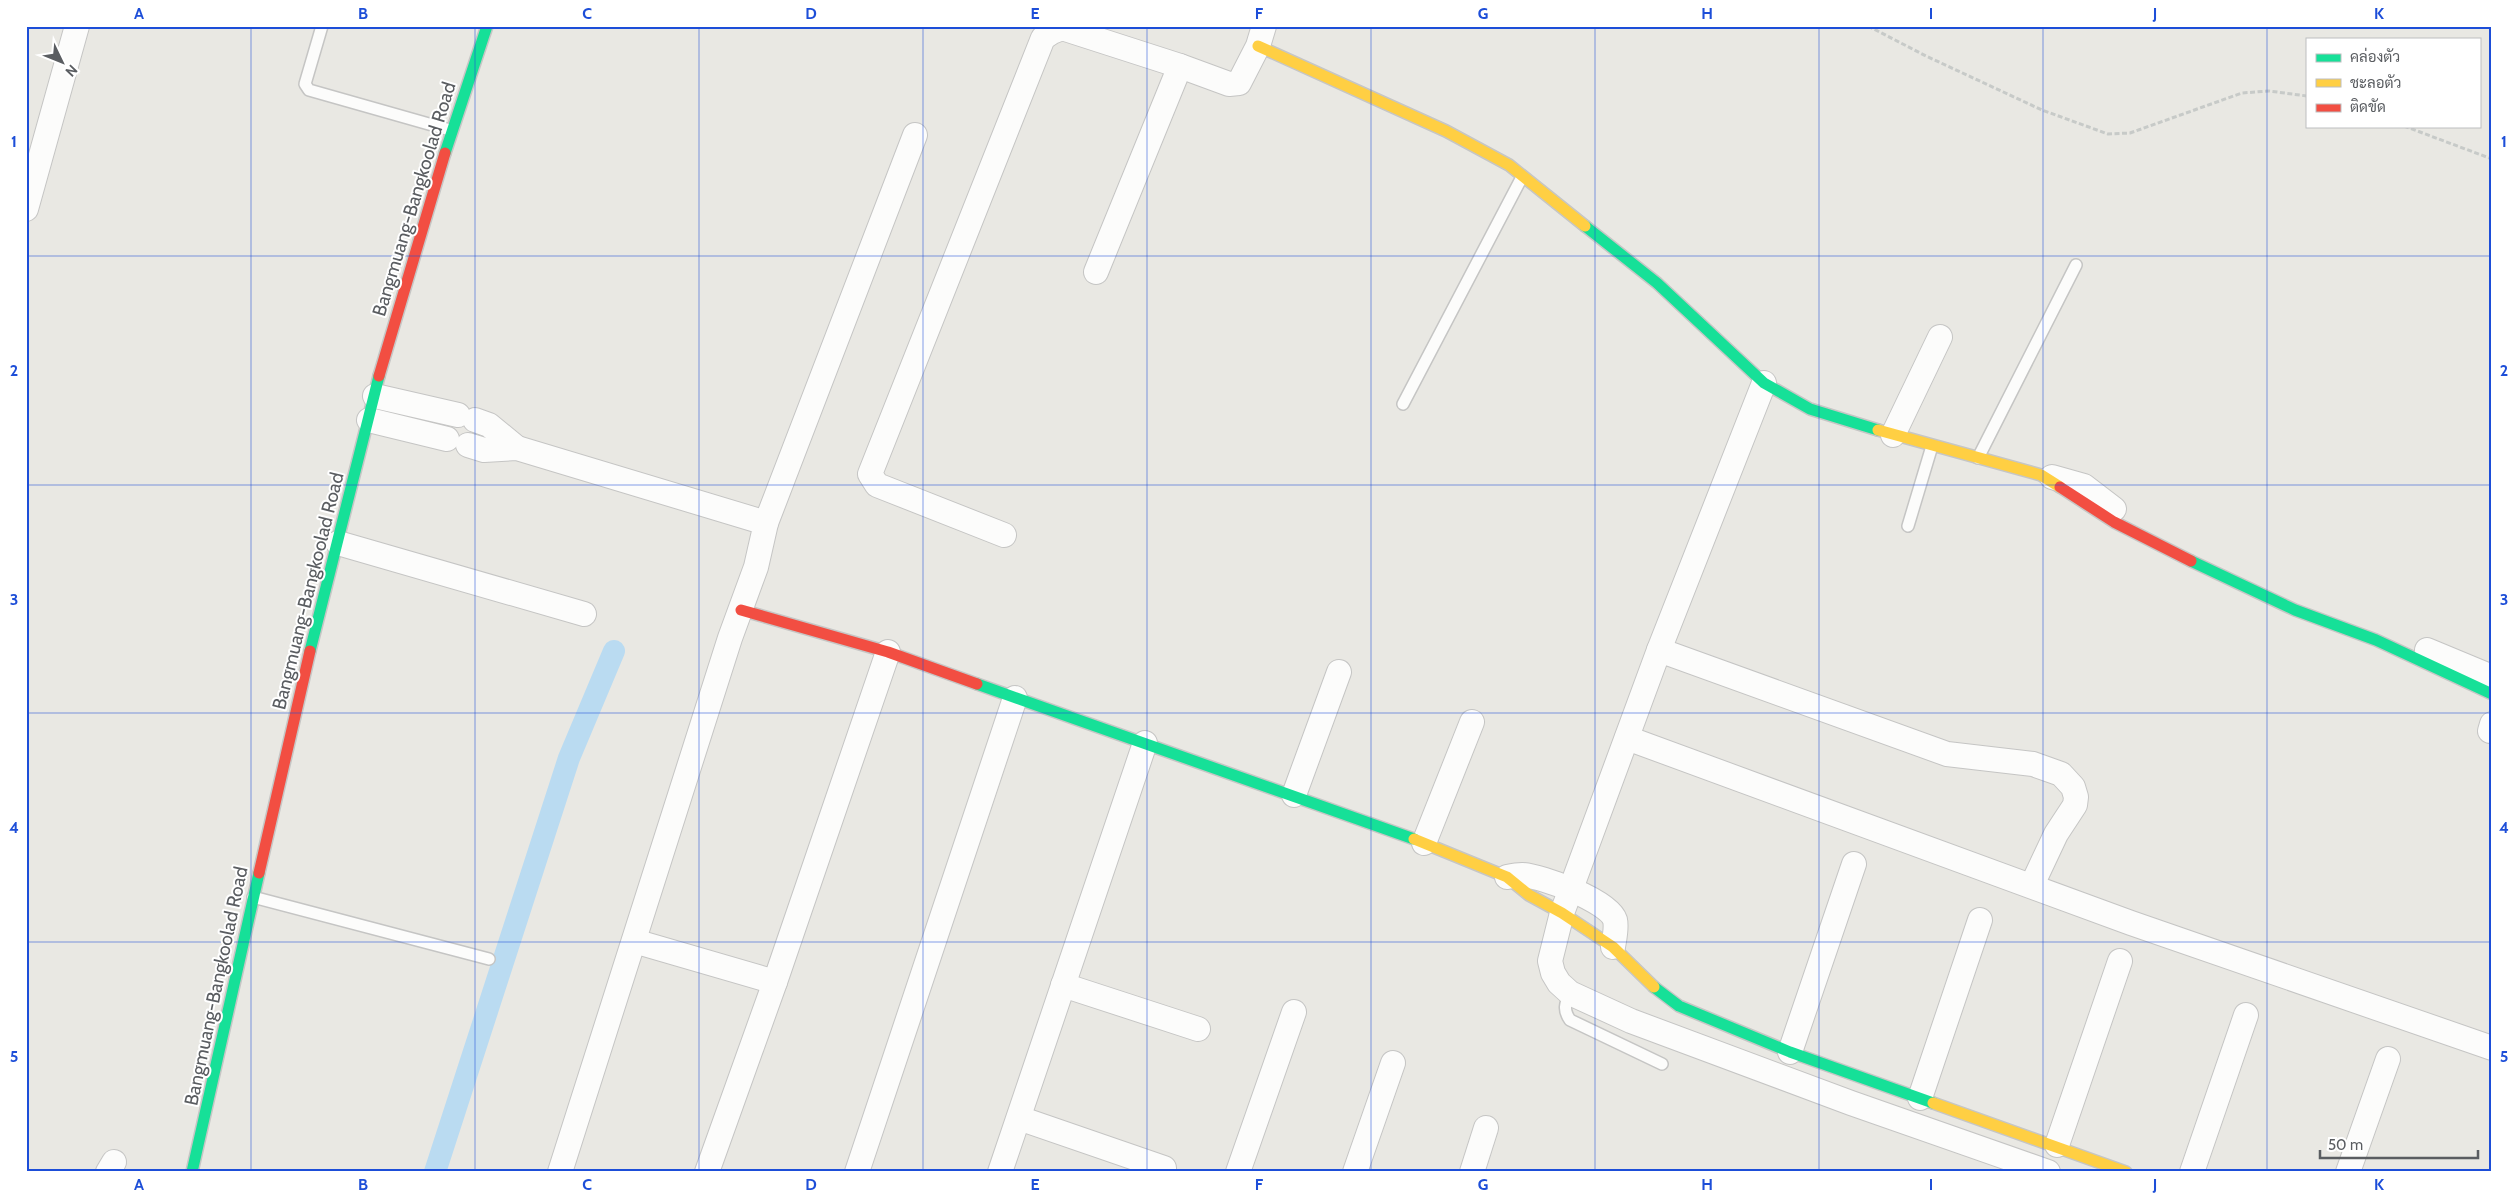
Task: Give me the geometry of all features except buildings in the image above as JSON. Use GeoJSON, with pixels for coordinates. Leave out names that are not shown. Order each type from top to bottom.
{"type":"FeatureCollection","features":[{"type":"Feature","properties":{"kind":"street"},"geometry":{"type":"LineString","coordinates":[[26,209],[76,26]]}},
{"type":"Feature","properties":{"kind":"street","name":"Bangmuang-Bangkoolad Road"},"geometry":{"type":"LineString","coordinates":[[192,1172],[218,1069],[253,897],[375,396],[417,240],[450,130],[486,26]]}},
{"type":"Feature","properties":{"kind":"street"},"geometry":{"type":"LineString","coordinates":[[1004,536],[877,485],[870,476],[870,471],[1043,38],[1062,28],[1229,84],[1235,84],[1239,83],[1261,36],[1509,165],[1657,283],[1764,383],[1810,408],[1893,435],[2041,475],[2068,480],[2084,486],[2123,515],[2253,582],[2290,597],[2364,622],[2492,677]]}},
{"type":"Feature","properties":{"kind":"street"},"geometry":{"type":"LineString","coordinates":[[1096,272],[1180,66]]}},
{"type":"Feature","properties":{"kind":"street"},"geometry":{"type":"LineString","coordinates":[[560,1172],[756,567],[766,522],[915,135]]}},
{"type":"Feature","properties":{"kind":"street"},"geometry":{"type":"LineString","coordinates":[[1893,435],[1940,337]]}},
{"type":"Feature","properties":{"kind":"street"},"geometry":{"type":"LineString","coordinates":[[1764,383],[1659,650],[1562,913],[1550,961],[1556,978],[1570,993],[1632,1021],[1842,1100],[2048,1172]]}},
{"type":"Feature","properties":{"kind":"street"},"geometry":{"type":"LineString","coordinates":[[375,396],[466,417],[488,425],[517,448]]}},
{"type":"Feature","properties":{"kind":"street"},"geometry":{"type":"LineString","coordinates":[[369,420],[484,450],[517,448],[766,522]]}},
{"type":"Feature","properties":{"kind":"street"},"geometry":{"type":"LineString","coordinates":[[2041,475],[2114,522],[2232,582],[2295,610],[2376,640],[2492,694]]}},
{"type":"Feature","properties":{"kind":"street"},"geometry":{"type":"LineString","coordinates":[[338,543],[584,614]]}},
{"type":"Feature","properties":{"kind":"street"},"geometry":{"type":"LineString","coordinates":[[741,610],[888,652],[1294,795],[1424,843],[1507,877],[1529,894],[1562,913],[1613,947],[1659,992],[1679,1006],[1790,1052],[2057,1145],[2126,1172]]}},
{"type":"Feature","properties":{"kind":"street"},"geometry":{"type":"LineString","coordinates":[[1659,650],[1947,754],[2033,764],[2061,774],[2073,787],[2076,797],[2075,805],[2056,834],[2032,885]]}},
{"type":"Feature","properties":{"kind":"street"},"geometry":{"type":"LineString","coordinates":[[707,1172],[775,982],[888,652]]}},
{"type":"Feature","properties":{"kind":"street"},"geometry":{"type":"LineString","coordinates":[[1294,795],[1339,672]]}},
{"type":"Feature","properties":{"kind":"street"},"geometry":{"type":"LineString","coordinates":[[857,1172],[1015,698]]}},
{"type":"Feature","properties":{"kind":"street"},"geometry":{"type":"LineString","coordinates":[[1424,843],[1472,722]]}},
{"type":"Feature","properties":{"kind":"street"},"geometry":{"type":"LineString","coordinates":[[1627,738],[2032,885],[2131,923],[2492,1048]]}},
{"type":"Feature","properties":{"kind":"street"},"geometry":{"type":"LineString","coordinates":[[1000,1172],[1145,743]]}},
{"type":"Feature","properties":{"kind":"street"},"geometry":{"type":"LineString","coordinates":[[1790,1052],[1854,864]]}},
{"type":"Feature","properties":{"kind":"street"},"geometry":{"type":"LineString","coordinates":[[1507,877],[1523,875],[1571,890],[1611,914],[1615,921],[1613,947]]}},
{"type":"Feature","properties":{"kind":"street"},"geometry":{"type":"LineString","coordinates":[[1920,1098],[1980,920]]}},
{"type":"Feature","properties":{"kind":"street"},"geometry":{"type":"LineString","coordinates":[[634,941],[775,982]]}},
{"type":"Feature","properties":{"kind":"street"},"geometry":{"type":"LineString","coordinates":[[2057,1145],[2120,961]]}},
{"type":"Feature","properties":{"kind":"street"},"geometry":{"type":"LineString","coordinates":[[1063,985],[1198,1029]]}},
{"type":"Feature","properties":{"kind":"street"},"geometry":{"type":"LineString","coordinates":[[1238,1172],[1294,1012]]}},
{"type":"Feature","properties":{"kind":"street"},"geometry":{"type":"LineString","coordinates":[[2192,1172],[2246,1015]]}},
{"type":"Feature","properties":{"kind":"street"},"geometry":{"type":"LineString","coordinates":[[2348,1172],[2388,1059]]}},
{"type":"Feature","properties":{"kind":"street"},"geometry":{"type":"LineString","coordinates":[[1355,1172],[1393,1064]]}},
{"type":"Feature","properties":{"kind":"street"},"geometry":{"type":"LineString","coordinates":[[1018,1118],[1164,1168]]}},
{"type":"Feature","properties":{"kind":"street"},"geometry":{"type":"LineString","coordinates":[[1472,1172],[1486,1128]]}},
{"type":"Feature","properties":{"kind":"lane"},"geometry":{"type":"LineString","coordinates":[[322,26],[306,84],[309,90],[450,130]]}},
{"type":"Feature","properties":{"kind":"lane"},"geometry":{"type":"LineString","coordinates":[[1403,404],[1522,177]]}},
{"type":"Feature","properties":{"kind":"lane"},"geometry":{"type":"LineString","coordinates":[[1978,458],[2076,265]]}},
{"type":"Feature","properties":{"kind":"lane"},"geometry":{"type":"LineString","coordinates":[[1908,526],[1932,446]]}},
{"type":"Feature","properties":{"kind":"lane"},"geometry":{"type":"LineString","coordinates":[[253,897],[489,960]]}},
{"type":"Feature","properties":{"kind":"lane"},"geometry":{"type":"LineString","coordinates":[[1570,993],[1565,1002],[1564,1012],[1570,1020],[1662,1064]]}},
{"type":"Feature","properties":{"kind":"path"},"geometry":{"type":"LineString","coordinates":[[1868,26],[1926,56],[2042,110],[2108,134],[2130,132],[2242,93],[2269,91],[2306,96]]}},
{"type":"Feature","properties":{"kind":"path"},"geometry":{"type":"LineString","coordinates":[[2409,128],[2492,159]]}},
{"type":"Feature","properties":{"kind":"waterway"},"geometry":{"type":"LineString","coordinates":[[435,1172],[569,758],[614,651]]}},
{"type":"Feature","properties":{"kind":"traffic: fast"},"geometry":{"type":"LineString","coordinates":[[445,153],[487,26]]}},
{"type":"Feature","properties":{"kind":"traffic: fast"},"geometry":{"type":"LineString","coordinates":[[1585,226],[1657,283],[1764,383],[1810,409],[1878,430]]}},
{"type":"Feature","properties":{"kind":"traffic: fast"},"geometry":{"type":"LineString","coordinates":[[310,651],[379,376]]}},
{"type":"Feature","properties":{"kind":"traffic: fast"},"geometry":{"type":"LineString","coordinates":[[2191,561],[2295,610],[2376,640],[2492,694]]}},
{"type":"Feature","properties":{"kind":"traffic: fast"},"geometry":{"type":"LineString","coordinates":[[977,684],[1414,839]]}},
{"type":"Feature","properties":{"kind":"traffic: fast"},"geometry":{"type":"LineString","coordinates":[[192,1172],[259,873]]}},
{"type":"Feature","properties":{"kind":"traffic: fast"},"geometry":{"type":"LineString","coordinates":[[1654,987],[1679,1006],[1790,1052],[1933,1103]]}},
{"type":"Feature","properties":{"kind":"traffic: slow"},"geometry":{"type":"LineString","coordinates":[[1258,46],[1446,131],[1509,165],[1585,226]]}},
{"type":"Feature","properties":{"kind":"traffic: slow"},"geometry":{"type":"LineString","coordinates":[[1878,430],[2041,475],[2060,487]]}},
{"type":"Feature","properties":{"kind":"traffic: slow"},"geometry":{"type":"LineString","coordinates":[[1414,839],[1507,877],[1529,895],[1562,913],[1613,947],[1654,987]]}},
{"type":"Feature","properties":{"kind":"traffic: slow"},"geometry":{"type":"LineString","coordinates":[[1933,1103],[2126,1172]]}},
{"type":"Feature","properties":{"kind":"traffic: jam"},"geometry":{"type":"LineString","coordinates":[[379,376],[445,153]]}},
{"type":"Feature","properties":{"kind":"traffic: jam"},"geometry":{"type":"LineString","coordinates":[[2060,487],[2114,522],[2191,561]]}},
{"type":"Feature","properties":{"kind":"traffic: jam"},"geometry":{"type":"LineString","coordinates":[[741,610],[888,652],[977,684]]}},
{"type":"Feature","properties":{"kind":"traffic: jam"},"geometry":{"type":"LineString","coordinates":[[259,873],[310,651]]}}]}
